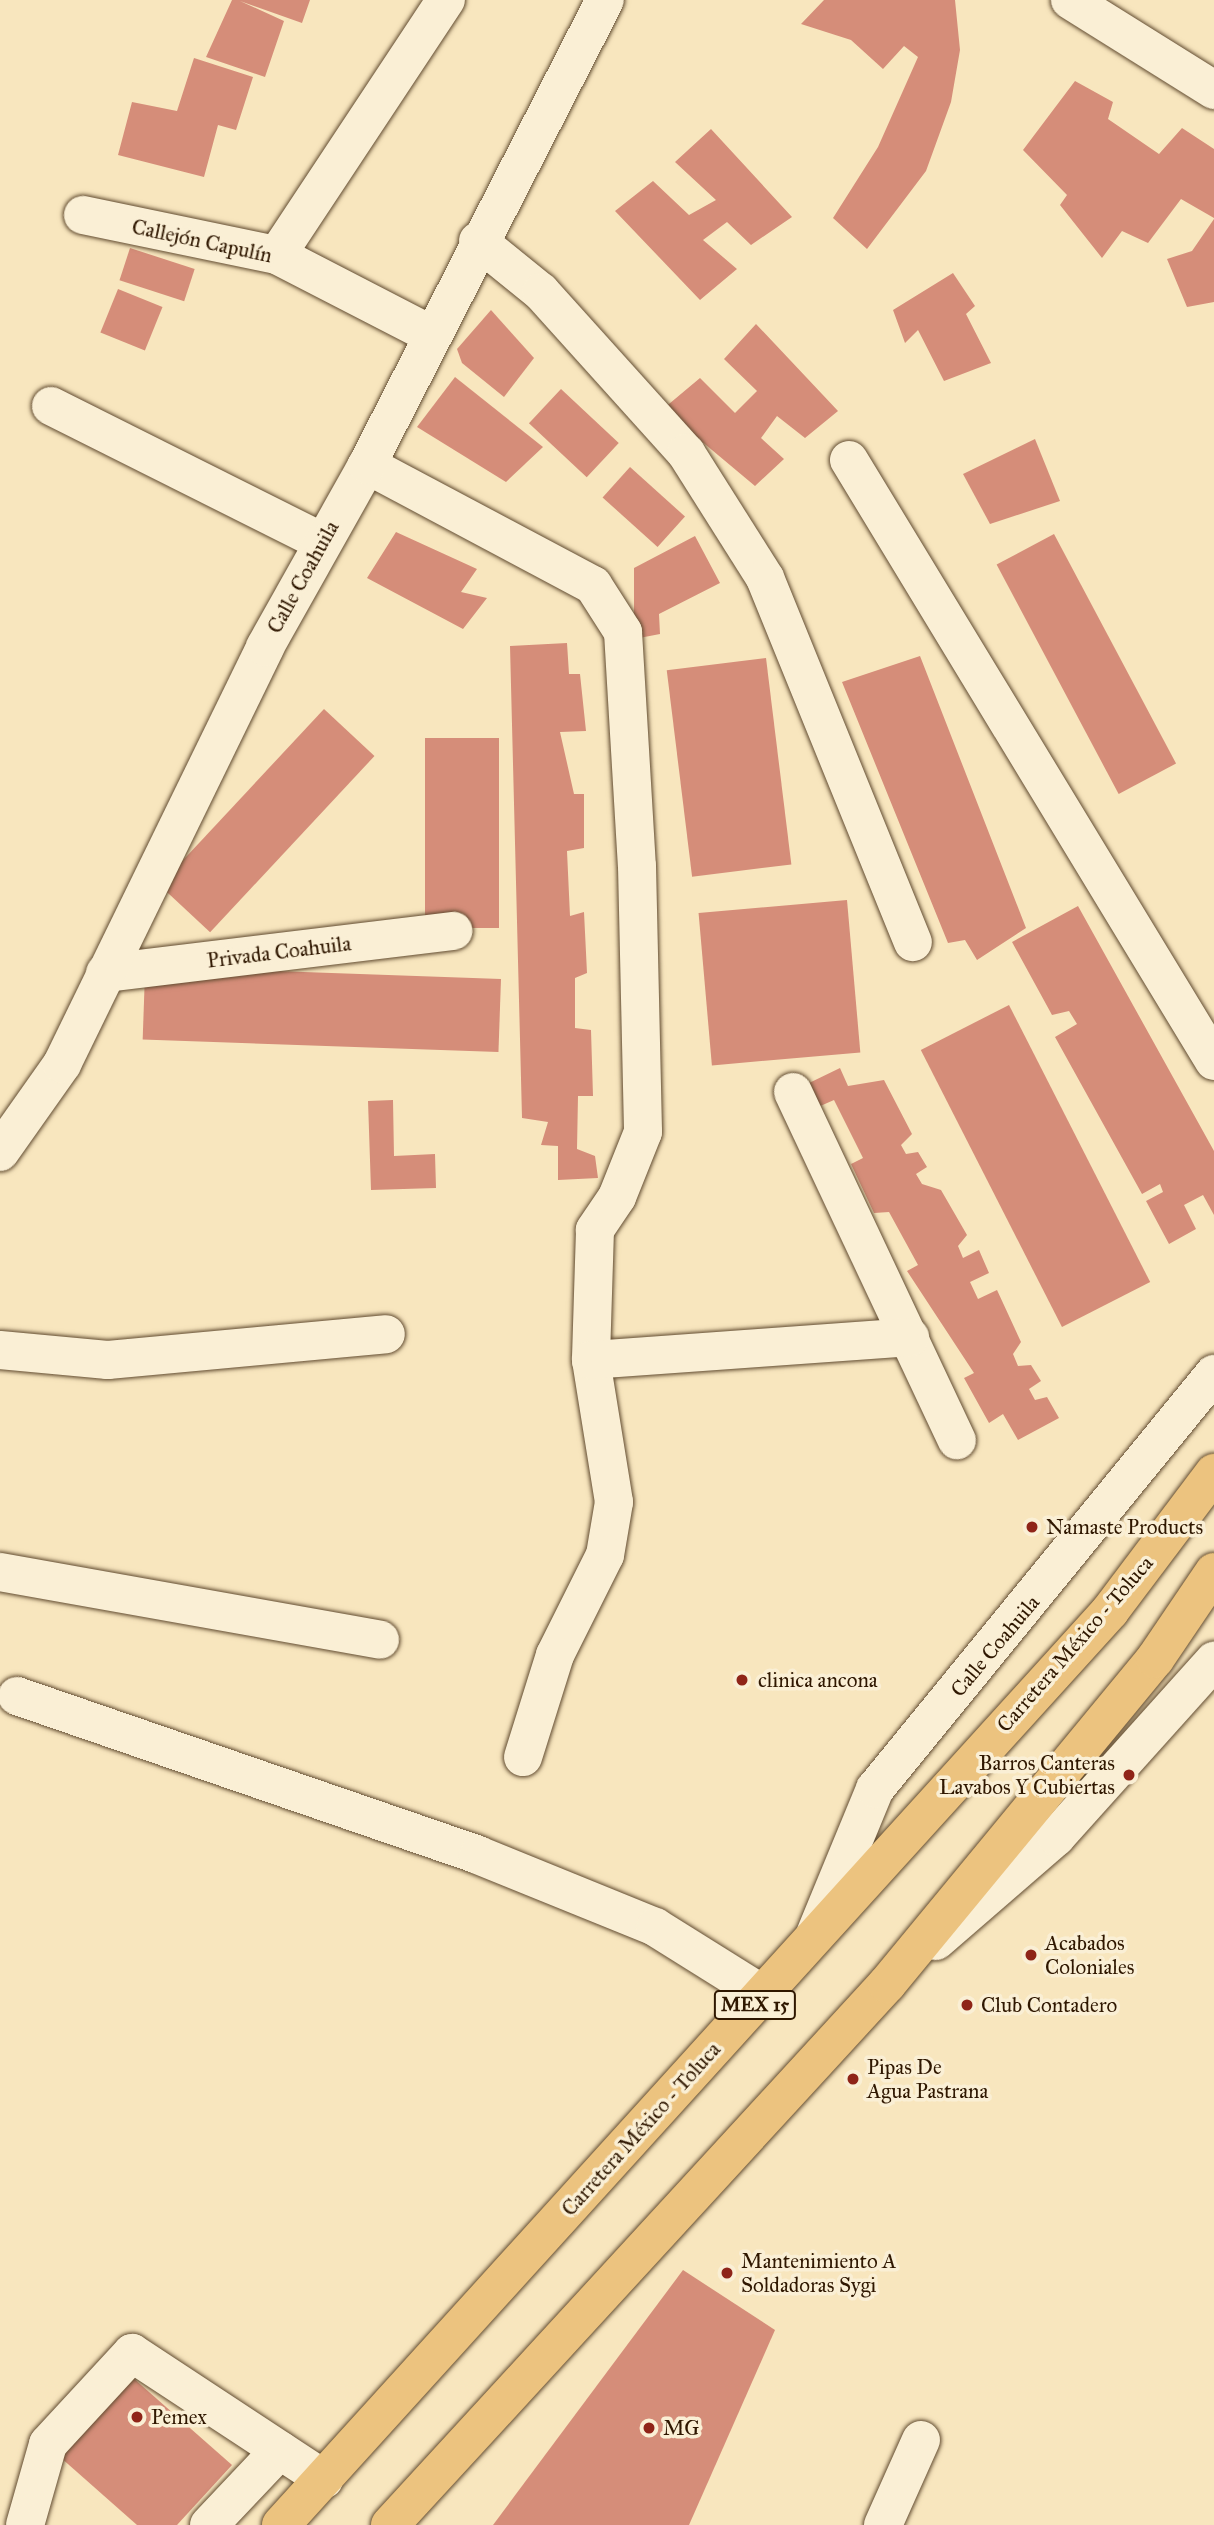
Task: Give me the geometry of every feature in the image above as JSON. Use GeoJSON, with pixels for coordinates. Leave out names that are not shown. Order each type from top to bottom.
{"type":"FeatureCollection","features":[{"type":"Feature","properties":{"kind":"main road","name":"Carretera México - Toluca"},"geometry":{"type":"LineString","coordinates":[[281,2525],[1110,1611],[1214,1474]]}},
{"type":"Feature","properties":{"kind":"main road"},"geometry":{"type":"LineString","coordinates":[[391,2524],[887,1984],[1155,1658],[1214,1572]]}},
{"type":"Feature","properties":{"kind":"street"},"geometry":{"type":"LineString","coordinates":[[277,255],[446,0]]}},
{"type":"Feature","properties":{"kind":"street","name":"Calle Coahuila"},"geometry":{"type":"LineString","coordinates":[[7,1132],[62,1064],[104,973],[322,541],[367,466],[430,334],[605,0]]}},
{"type":"Feature","properties":{"kind":"street"},"geometry":{"type":"LineString","coordinates":[[1070,0],[1214,90]]}},
{"type":"Feature","properties":{"kind":"street","name":"Callejón Capulín"},"geometry":{"type":"LineString","coordinates":[[83,215],[277,255],[430,334]]}},
{"type":"Feature","properties":{"kind":"street"},"geometry":{"type":"LineString","coordinates":[[478,241],[541,292],[686,453],[765,578],[913,942]]}},
{"type":"Feature","properties":{"kind":"street"},"geometry":{"type":"LineString","coordinates":[[51,406],[322,541]]}},
{"type":"Feature","properties":{"kind":"street"},"geometry":{"type":"LineString","coordinates":[[849,460],[1214,1060]]}},
{"type":"Feature","properties":{"kind":"street"},"geometry":{"type":"LineString","coordinates":[[367,466],[593,585],[623,632],[638,866],[643,1132],[595,1230],[591,1360],[614,1503],[605,1555],[555,1655],[523,1756]]}},
{"type":"Feature","properties":{"kind":"street","name":"Privada Coahuila"},"geometry":{"type":"LineString","coordinates":[[104,973],[453,931]]}},
{"type":"Feature","properties":{"kind":"street"},"geometry":{"type":"LineString","coordinates":[[793,1092],[957,1440]]}},
{"type":"Feature","properties":{"kind":"street"},"geometry":{"type":"LineString","coordinates":[[0,1350],[108,1360],[386,1334]]}},
{"type":"Feature","properties":{"kind":"street"},"geometry":{"type":"LineString","coordinates":[[591,1360],[910,1337]]}},
{"type":"Feature","properties":{"kind":"street","name":"Calle Coahuila"},"geometry":{"type":"LineString","coordinates":[[813,1939],[875,1789],[1214,1374]]}},
{"type":"Feature","properties":{"kind":"street"},"geometry":{"type":"LineString","coordinates":[[0,1572],[380,1640]]}},
{"type":"Feature","properties":{"kind":"street"},"geometry":{"type":"LineString","coordinates":[[887,1984],[1056,1837],[1214,1661]]}},
{"type":"Feature","properties":{"kind":"street"},"geometry":{"type":"LineString","coordinates":[[17,1696],[478,1855],[654,1927],[764,1995]]}},
{"type":"Feature","properties":{"kind":"street"},"geometry":{"type":"LineString","coordinates":[[24,2525],[48,2444],[132,2353],[324,2479]]}},
{"type":"Feature","properties":{"kind":"street"},"geometry":{"type":"LineString","coordinates":[[883,2525],[921,2440]]}},
{"type":"Feature","properties":{"kind":"street"},"geometry":{"type":"LineString","coordinates":[[209,2525],[280,2450]]}},
{"type":"Feature","properties":{"kind":"building"},"geometry":{"type":"Polygon","coordinates":[[[232,0],[310,0],[302,23],[240,1],[284,21],[265,77],[206,57],[232,0]]]}},
{"type":"Feature","properties":{"kind":"building"},"geometry":{"type":"Polygon","coordinates":[[[824,0],[955,0],[960,50],[951,102],[926,171],[867,249],[833,218],[878,147],[918,57],[904,46],[883,69],[851,40],[801,24],[824,0]]]}},
{"type":"Feature","properties":{"kind":"building"},"geometry":{"type":"Polygon","coordinates":[[[194,58],[253,77],[236,130],[218,125],[204,177],[118,155],[132,102],[177,111],[194,58]]]}},
{"type":"Feature","properties":{"kind":"building"},"geometry":{"type":"Polygon","coordinates":[[[1075,81],[1113,102],[1108,119],[1159,154],[1182,128],[1214,149],[1214,218],[1181,199],[1148,243],[1122,231],[1102,258],[1060,205],[1067,195],[1023,150],[1075,81]]]}},
{"type":"Feature","properties":{"kind":"building"},"geometry":{"type":"Polygon","coordinates":[[[711,129],[792,217],[751,245],[727,222],[703,240],[737,269],[700,300],[615,211],[653,181],[689,215],[716,200],[675,162],[711,129]]]}},
{"type":"Feature","properties":{"kind":"building"},"geometry":{"type":"Polygon","coordinates":[[[1214,219],[1214,302],[1187,307],[1167,259],[1192,251],[1214,219]]]}},
{"type":"Feature","properties":{"kind":"building"},"geometry":{"type":"Polygon","coordinates":[[[130,248],[195,269],[184,301],[119,280],[130,248]]]}},
{"type":"Feature","properties":{"kind":"building"},"geometry":{"type":"Polygon","coordinates":[[[953,273],[975,306],[966,314],[991,363],[944,381],[918,330],[905,343],[893,310],[953,273]]]}},
{"type":"Feature","properties":{"kind":"building"},"geometry":{"type":"Polygon","coordinates":[[[118,289],[163,307],[145,351],[100,333],[118,289]]]}},
{"type":"Feature","properties":{"kind":"building"},"geometry":{"type":"Polygon","coordinates":[[[491,310],[534,358],[504,397],[462,363],[457,349],[491,310]]]}},
{"type":"Feature","properties":{"kind":"building"},"geometry":{"type":"Polygon","coordinates":[[[756,324],[838,411],[805,438],[777,416],[761,438],[784,459],[755,486],[663,409],[700,378],[735,413],[757,391],[724,359],[756,324]]]}},
{"type":"Feature","properties":{"kind":"building"},"geometry":{"type":"Polygon","coordinates":[[[455,377],[543,447],[506,482],[417,427],[455,377]]]}},
{"type":"Feature","properties":{"kind":"building"},"geometry":{"type":"Polygon","coordinates":[[[561,389],[619,443],[587,477],[529,423],[561,389]]]}},
{"type":"Feature","properties":{"kind":"building"},"geometry":{"type":"Polygon","coordinates":[[[1035,439],[1060,501],[990,524],[963,474],[1035,439]]]}},
{"type":"Feature","properties":{"kind":"building"},"geometry":{"type":"Polygon","coordinates":[[[630,467],[685,517],[658,547],[603,497],[630,467]]]}},
{"type":"Feature","properties":{"kind":"building"},"geometry":{"type":"Polygon","coordinates":[[[396,532],[477,569],[461,592],[487,598],[463,629],[367,578],[396,532]]]}},
{"type":"Feature","properties":{"kind":"building"},"geometry":{"type":"Polygon","coordinates":[[[1054,534],[1176,764],[1119,794],[997,565],[1054,534]]]}},
{"type":"Feature","properties":{"kind":"building"},"geometry":{"type":"Polygon","coordinates":[[[695,536],[720,583],[659,614],[660,634],[634,639],[634,568],[695,536]]]}},
{"type":"Feature","properties":{"kind":"building"},"geometry":{"type":"Polygon","coordinates":[[[567,643],[569,674],[580,674],[586,731],[560,732],[574,794],[584,794],[584,848],[567,851],[570,916],[584,912],[587,973],[575,978],[575,1028],[591,1030],[593,1096],[578,1096],[577,1149],[595,1156],[598,1178],[558,1180],[558,1146],[541,1145],[548,1122],[522,1118],[510,646],[567,643]]]}},
{"type":"Feature","properties":{"kind":"building"},"geometry":{"type":"Polygon","coordinates":[[[920,656],[1026,928],[977,960],[965,940],[948,943],[842,682],[920,656]]]}},
{"type":"Feature","properties":{"kind":"building"},"geometry":{"type":"Polygon","coordinates":[[[766,658],[791,864],[692,877],[667,670],[766,658]]]}},
{"type":"Feature","properties":{"kind":"building"},"geometry":{"type":"Polygon","coordinates":[[[324,709],[374,756],[210,932],[160,885],[324,709]]]}},
{"type":"Feature","properties":{"kind":"building"},"geometry":{"type":"Polygon","coordinates":[[[425,738],[499,738],[499,928],[425,928],[425,738]]]}},
{"type":"Feature","properties":{"kind":"building"},"geometry":{"type":"Polygon","coordinates":[[[847,900],[860,1052],[712,1065],[699,913],[847,900]]]}},
{"type":"Feature","properties":{"kind":"building"},"geometry":{"type":"Polygon","coordinates":[[[1078,906],[1214,1151],[1214,1215],[1203,1195],[1184,1205],[1196,1229],[1169,1244],[1146,1201],[1163,1192],[1160,1184],[1142,1194],[1055,1037],[1077,1024],[1069,1011],[1052,1015],[1012,942],[1078,906]]]}},
{"type":"Feature","properties":{"kind":"building"},"geometry":{"type":"Polygon","coordinates":[[[145,967],[501,979],[498,1052],[143,1040],[145,967]]]}},
{"type":"Feature","properties":{"kind":"building"},"geometry":{"type":"Polygon","coordinates":[[[1009,1005],[1150,1282],[1062,1327],[921,1050],[1009,1005]]]}},
{"type":"Feature","properties":{"kind":"building"},"geometry":{"type":"Polygon","coordinates":[[[840,1068],[848,1086],[884,1080],[912,1134],[901,1145],[906,1154],[918,1152],[927,1167],[916,1174],[922,1184],[941,1190],[967,1235],[958,1246],[963,1258],[979,1250],[989,1273],[970,1282],[978,1299],[997,1290],[1021,1342],[1013,1354],[1018,1366],[1031,1365],[1041,1381],[1029,1389],[1035,1400],[1047,1397],[1059,1418],[1018,1440],[1003,1414],[989,1423],[964,1378],[974,1373],[907,1271],[918,1265],[889,1212],[874,1213],[851,1164],[863,1158],[834,1100],[818,1107],[807,1084],[840,1068]]]}},
{"type":"Feature","properties":{"kind":"building"},"geometry":{"type":"Polygon","coordinates":[[[393,1100],[394,1156],[435,1154],[436,1188],[371,1190],[368,1101],[393,1100]]]}},
{"type":"Feature","properties":{"kind":"building","name":"MG"},"geometry":{"type":"Polygon","coordinates":[[[683,2270],[775,2330],[689,2525],[493,2525],[683,2270]]]}},
{"type":"Feature","properties":{"kind":"building","name":"Pemex"},"geometry":{"type":"Polygon","coordinates":[[[132,2377],[232,2465],[177,2525],[137,2525],[60,2457],[132,2377]]]}},
{"type":"Feature","properties":{"kind":"place","name":"Namaste Products"},"geometry":{"type":"Point","coordinates":[1032,1527]}},
{"type":"Feature","properties":{"kind":"place","name":"clinica ancona"},"geometry":{"type":"Point","coordinates":[742,1680]}},
{"type":"Feature","properties":{"kind":"place","name":"Barros Canteras Lavabos Y Cubiertas"},"geometry":{"type":"Point","coordinates":[1129,1775]}},
{"type":"Feature","properties":{"kind":"place","name":"Acabados Coloniales"},"geometry":{"type":"Point","coordinates":[1031,1955]}},
{"type":"Feature","properties":{"kind":"place","name":"Club Contadero"},"geometry":{"type":"Point","coordinates":[967,2005]}},
{"type":"Feature","properties":{"kind":"place","name":"Pipas De Agua Pastrana"},"geometry":{"type":"Point","coordinates":[853,2079]}},
{"type":"Feature","properties":{"kind":"place","name":"Mantenimiento A Soldadoras Sygi"},"geometry":{"type":"Point","coordinates":[727,2273]}},
{"type":"Feature","properties":{"kind":"place","name":"Pemex"},"geometry":{"type":"Point","coordinates":[137,2417]}},
{"type":"Feature","properties":{"kind":"place","name":"MG"},"geometry":{"type":"Point","coordinates":[649,2428]}}]}
